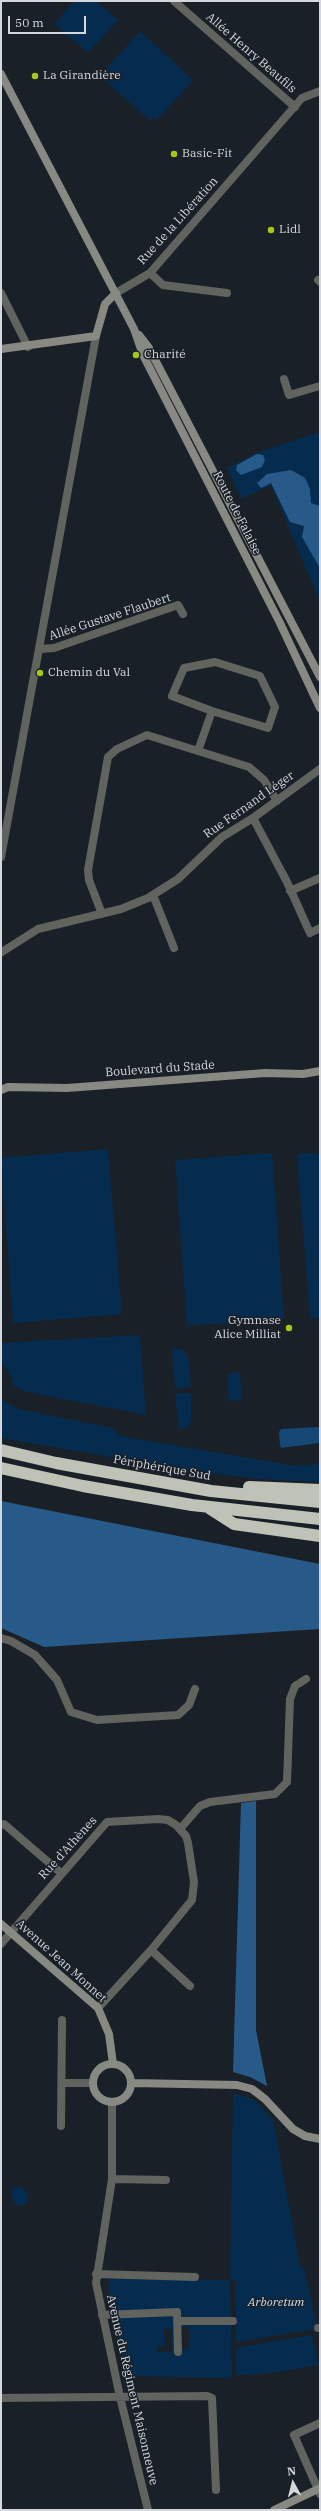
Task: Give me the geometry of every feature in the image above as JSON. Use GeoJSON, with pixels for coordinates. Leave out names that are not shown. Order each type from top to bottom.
{"type":"FeatureCollection","features":[{"type":"Feature","properties":{"kind":"highway","name":"Périphérique Sud"},"geometry":{"type":"LineString","coordinates":[[1,1450],[87,1469],[211,1490],[320,1502]]}},
{"type":"Feature","properties":{"kind":"highway"},"geometry":{"type":"LineString","coordinates":[[1,1468],[82,1486],[206,1506],[320,1519]]}},
{"type":"Feature","properties":{"kind":"highway"},"geometry":{"type":"LineString","coordinates":[[211,1490],[240,1486],[320,1490]]}},
{"type":"Feature","properties":{"kind":"highway"},"geometry":{"type":"LineString","coordinates":[[206,1506],[234,1524],[320,1536]]}},
{"type":"Feature","properties":{"kind":"main road","name":"Route de Falaise"},"geometry":{"type":"LineString","coordinates":[[1,74],[116,293],[134,329],[143,355],[280,623],[320,708]]}},
{"type":"Feature","properties":{"kind":"main road"},"geometry":{"type":"LineString","coordinates":[[1,349],[96,336],[105,304],[116,293]]}},
{"type":"Feature","properties":{"kind":"main road","name":"Route de Falaise"},"geometry":{"type":"LineString","coordinates":[[134,329],[149,348],[320,677]]}},
{"type":"Feature","properties":{"kind":"main road","name":"Boulevard du Stade"},"geometry":{"type":"LineString","coordinates":[[1,1090],[8,1087],[67,1088],[265,1073],[303,1074],[320,1072]]}},
{"type":"Feature","properties":{"kind":"main road","name":"Avenue Jean Monnet"},"geometry":{"type":"LineString","coordinates":[[1,1924],[11,1931],[98,2008],[109,2034],[114,2064]]}},
{"type":"Feature","properties":{"kind":"main road"},"geometry":{"type":"LineString","coordinates":[[114,2064],[126,2069],[132,2084],[126,2097],[112,2102],[99,2097],[93,2083],[98,2070],[114,2064]]}},
{"type":"Feature","properties":{"kind":"main road"},"geometry":{"type":"LineString","coordinates":[[132,2084],[237,2085],[252,2089],[265,2099],[293,2129],[305,2136],[320,2139]]}},
{"type":"Feature","properties":{"kind":"main road"},"geometry":{"type":"LineString","coordinates":[[274,2510],[319,2490]]}},
{"type":"Feature","properties":{"kind":"street","name":"Allée Henry Beaufils"},"geometry":{"type":"LineString","coordinates":[[174,1],[295,107]]}},
{"type":"Feature","properties":{"kind":"street","name":"Rue de la Libération"},"geometry":{"type":"LineString","coordinates":[[116,293],[150,273],[302,98],[320,91]]}},
{"type":"Feature","properties":{"kind":"street"},"geometry":{"type":"LineString","coordinates":[[150,273],[163,285],[227,293]]}},
{"type":"Feature","properties":{"kind":"street"},"geometry":{"type":"LineString","coordinates":[[1,293],[28,346]]}},
{"type":"Feature","properties":{"kind":"street"},"geometry":{"type":"LineString","coordinates":[[1,857],[96,336]]}},
{"type":"Feature","properties":{"kind":"street"},"geometry":{"type":"LineString","coordinates":[[284,380],[289,395],[320,386]]}},
{"type":"Feature","properties":{"kind":"street","name":"Allée Gustave Flaubert"},"geometry":{"type":"LineString","coordinates":[[40,649],[54,648],[178,605],[183,614]]}},
{"type":"Feature","properties":{"kind":"street"},"geometry":{"type":"LineString","coordinates":[[215,662],[260,676],[274,707],[268,728],[212,711],[172,696],[184,668],[215,662]]}},
{"type":"Feature","properties":{"kind":"street"},"geometry":{"type":"LineString","coordinates":[[198,751],[212,711]]}},
{"type":"Feature","properties":{"kind":"street"},"geometry":{"type":"LineString","coordinates":[[102,914],[89,880],[88,870],[108,757],[117,749],[147,735],[249,767],[264,780],[277,801]]}},
{"type":"Feature","properties":{"kind":"street","name":"Rue Fernand Léger"},"geometry":{"type":"LineString","coordinates":[[1,952],[38,930],[121,909],[153,895],[178,879],[207,849],[222,837],[253,818],[320,769]]}},
{"type":"Feature","properties":{"kind":"street"},"geometry":{"type":"LineString","coordinates":[[253,818],[310,933],[320,928]]}},
{"type":"Feature","properties":{"kind":"street"},"geometry":{"type":"LineString","coordinates":[[290,891],[320,878]]}},
{"type":"Feature","properties":{"kind":"street"},"geometry":{"type":"LineString","coordinates":[[153,895],[174,948]]}},
{"type":"Feature","properties":{"kind":"street"},"geometry":{"type":"LineString","coordinates":[[1,1638],[11,1641],[35,1655],[57,1680],[71,1712],[97,1720],[178,1715],[189,1705],[195,1688]]}},
{"type":"Feature","properties":{"kind":"street"},"geometry":{"type":"LineString","coordinates":[[98,2008],[151,1950],[192,1900],[194,1882],[188,1843],[180,1829],[200,1806],[210,1802],[275,1794],[287,1782],[290,1699],[295,1686],[306,1678]]}},
{"type":"Feature","properties":{"kind":"street","name":"Rue d'Athènes"},"geometry":{"type":"LineString","coordinates":[[1,1944],[61,1873],[107,1822],[158,1819],[168,1820],[180,1829]]}},
{"type":"Feature","properties":{"kind":"street"},"geometry":{"type":"LineString","coordinates":[[1,1824],[4,1824],[61,1873]]}},
{"type":"Feature","properties":{"kind":"street"},"geometry":{"type":"LineString","coordinates":[[151,1950],[190,1986]]}},
{"type":"Feature","properties":{"kind":"street"},"geometry":{"type":"LineString","coordinates":[[62,2020],[62,2126]]}},
{"type":"Feature","properties":{"kind":"street"},"geometry":{"type":"LineString","coordinates":[[62,2083],[93,2083]]}},
{"type":"Feature","properties":{"kind":"street"},"geometry":{"type":"LineString","coordinates":[[112,2102],[112,2179],[96,2274],[194,2277]]}},
{"type":"Feature","properties":{"kind":"street"},"geometry":{"type":"LineString","coordinates":[[112,2179],[166,2180]]}},
{"type":"Feature","properties":{"kind":"street","name":"Avenue du Régiment Maisonneuve"},"geometry":{"type":"LineString","coordinates":[[96,2274],[102,2315],[120,2397],[148,2510]]}},
{"type":"Feature","properties":{"kind":"street"},"geometry":{"type":"LineString","coordinates":[[102,2315],[177,2312],[178,2352]]}},
{"type":"Feature","properties":{"kind":"street"},"geometry":{"type":"LineString","coordinates":[[177,2321],[233,2321]]}},
{"type":"Feature","properties":{"kind":"street"},"geometry":{"type":"LineString","coordinates":[[1,2398],[207,2396],[212,2398],[216,2490]]}},
{"type":"Feature","properties":{"kind":"street"},"geometry":{"type":"LineString","coordinates":[[319,2490],[294,2435],[320,2423]]}},
{"type":"Feature","properties":{"kind":"green space"},"geometry":{"type":"Polygon","coordinates":[[[74,1],[96,1],[118,20],[88,53],[54,24],[74,1]]]}},
{"type":"Feature","properties":{"kind":"green space"},"geometry":{"type":"Polygon","coordinates":[[[140,31],[193,80],[157,120],[153,117],[150,121],[100,76],[140,31]]]}},
{"type":"Feature","properties":{"kind":"green space"},"geometry":{"type":"Polygon","coordinates":[[[320,432],[320,602],[271,485],[241,499],[227,468],[256,453],[320,432]]]}},
{"type":"Feature","properties":{"kind":"green space"},"geometry":{"type":"Polygon","coordinates":[[[108,1149],[122,1314],[13,1323],[1,1158],[108,1149]]]}},
{"type":"Feature","properties":{"kind":"green space"},"geometry":{"type":"Polygon","coordinates":[[[272,1153],[284,1319],[187,1326],[175,1160],[272,1153]]]}},
{"type":"Feature","properties":{"kind":"green space"},"geometry":{"type":"Polygon","coordinates":[[[320,1153],[320,1318],[310,1319],[297,1154],[320,1153]]]}},
{"type":"Feature","properties":{"kind":"green space"},"geometry":{"type":"Polygon","coordinates":[[[140,1335],[146,1415],[23,1391],[13,1385],[10,1375],[1,1361],[1,1343],[140,1335]]]}},
{"type":"Feature","properties":{"kind":"green space"},"geometry":{"type":"Polygon","coordinates":[[[172,1348],[183,1350],[188,1356],[191,1387],[175,1388],[172,1348]]]}},
{"type":"Feature","properties":{"kind":"green space"},"geometry":{"type":"Polygon","coordinates":[[[240,1372],[242,1400],[229,1401],[227,1374],[240,1372]]]}},
{"type":"Feature","properties":{"kind":"green space"},"geometry":{"type":"Polygon","coordinates":[[[175,1393],[191,1393],[191,1421],[187,1428],[179,1430],[175,1393]]]}},
{"type":"Feature","properties":{"kind":"green space"},"geometry":{"type":"Polygon","coordinates":[[[1,1399],[19,1409],[113,1428],[120,1436],[297,1466],[320,1463],[320,1482],[259,1479],[184,1470],[1,1438],[1,1399]]]}},
{"type":"Feature","properties":{"kind":"green space","name":"Arboretum"},"geometry":{"type":"Polygon","coordinates":[[[233,2093],[253,2099],[273,2119],[300,2266],[304,2267],[316,2322],[320,2321],[315,2325],[316,2329],[236,2342],[235,2280],[230,2279],[233,2093]]]}},
{"type":"Feature","properties":{"kind":"green space"},"geometry":{"type":"Polygon","coordinates":[[[21,2186],[27,2193],[27,2204],[17,2206],[11,2197],[12,2189],[21,2186]]]}},
{"type":"Feature","properties":{"kind":"green space"},"geometry":{"type":"Polygon","coordinates":[[[109,2279],[230,2280],[232,2378],[127,2376],[109,2294],[109,2279]],[[181,2327],[181,2349],[189,2349],[189,2327],[181,2327]],[[164,2329],[165,2346],[157,2346],[157,2352],[172,2352],[172,2329],[164,2329]]]}},
{"type":"Feature","properties":{"kind":"green space"},"geometry":{"type":"Polygon","coordinates":[[[312,2335],[318,2365],[264,2374],[236,2375],[236,2348],[312,2335]]]}},
{"type":"Feature","properties":{"kind":"shaded area"},"geometry":{"type":"Polygon","coordinates":[[[257,454],[263,455],[265,460],[262,467],[241,475],[236,470],[237,465],[257,454]]]}},
{"type":"Feature","properties":{"kind":"shaded area"},"geometry":{"type":"Polygon","coordinates":[[[291,470],[305,478],[310,489],[311,503],[320,506],[320,568],[302,537],[304,526],[290,522],[271,483],[261,488],[257,483],[267,474],[291,470]]]}},
{"type":"Feature","properties":{"kind":"shaded area"},"geometry":{"type":"Polygon","coordinates":[[[320,1427],[319,1443],[281,1448],[279,1432],[281,1429],[320,1427]]]}},
{"type":"Feature","properties":{"kind":"shaded area"},"geometry":{"type":"Polygon","coordinates":[[[1,1501],[320,1564],[320,1629],[44,1647],[1,1628],[1,1501]]]}},
{"type":"Feature","properties":{"kind":"shaded area"},"geometry":{"type":"Polygon","coordinates":[[[256,1801],[256,2030],[267,2086],[250,2077],[233,2072],[241,1803],[256,1801]]]}},
{"type":"Feature","properties":{"kind":"place","name":"La Girandière"},"geometry":{"type":"Point","coordinates":[35,76]}},
{"type":"Feature","properties":{"kind":"place","name":"Basic-Fit"},"geometry":{"type":"Point","coordinates":[174,154]}},
{"type":"Feature","properties":{"kind":"place","name":"Lidl"},"geometry":{"type":"Point","coordinates":[271,230]}},
{"type":"Feature","properties":{"kind":"place","name":"Charité"},"geometry":{"type":"Point","coordinates":[136,355]}},
{"type":"Feature","properties":{"kind":"place","name":"Chemin du Val"},"geometry":{"type":"Point","coordinates":[40,673]}},
{"type":"Feature","properties":{"kind":"place","name":"Gymnase Alice Milliat"},"geometry":{"type":"Point","coordinates":[289,1328]}}]}
